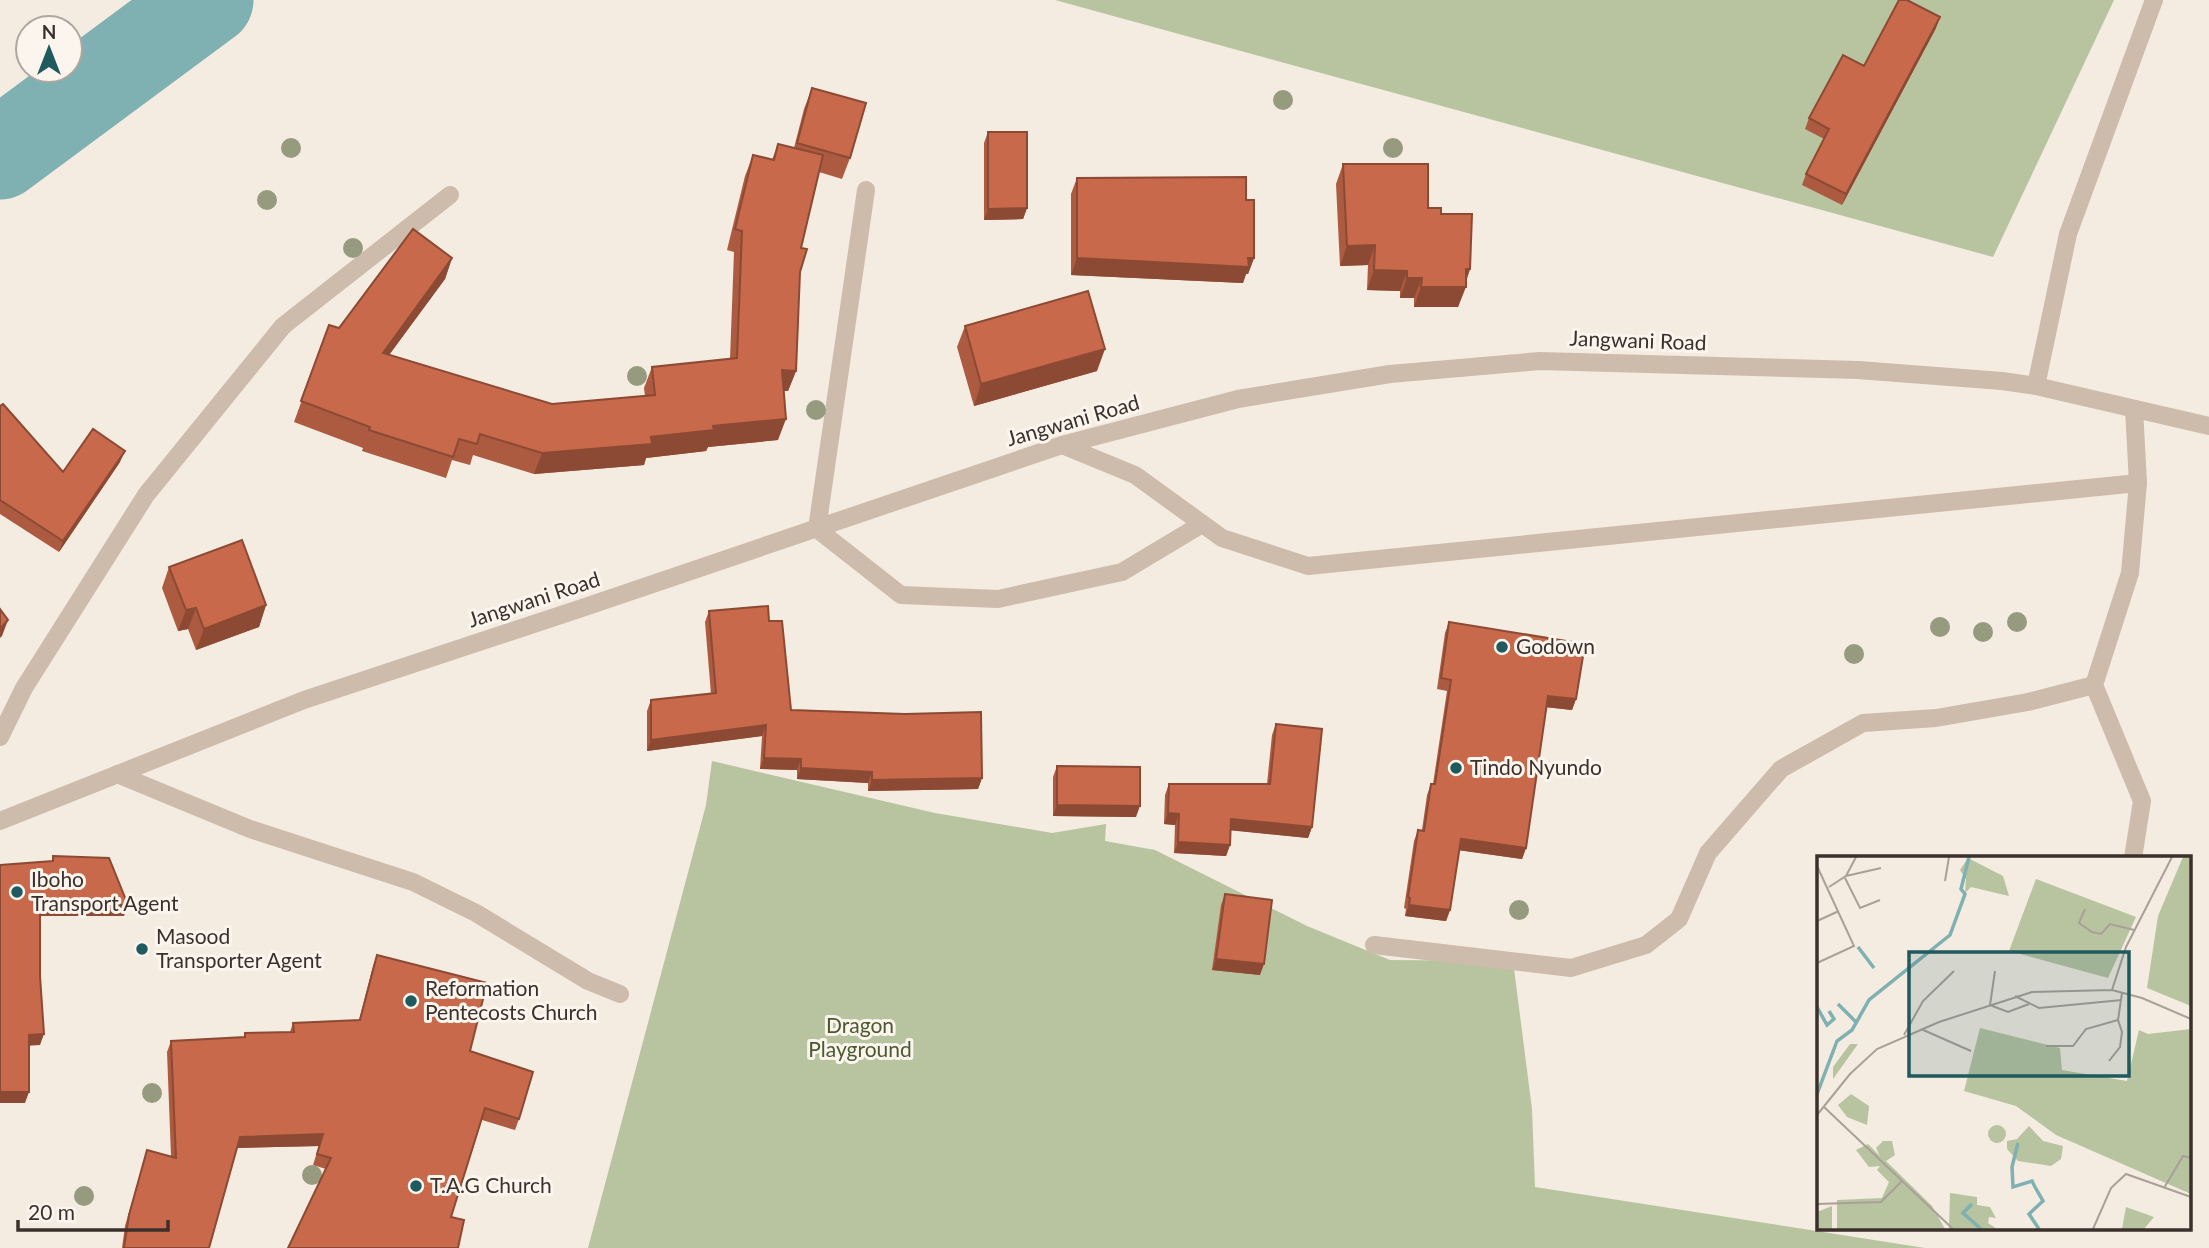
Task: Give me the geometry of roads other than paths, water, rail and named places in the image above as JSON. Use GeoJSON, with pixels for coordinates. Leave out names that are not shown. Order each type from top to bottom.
{"type":"FeatureCollection","features":[{"type":"Feature","properties":{"kind":"street"},"geometry":{"type":"LineString","coordinates":[[2036,386],[2068,234],[2154,0]]}},
{"type":"Feature","properties":{"kind":"street"},"geometry":{"type":"LineString","coordinates":[[866,190],[817,528],[901,595],[998,599],[1122,572],[1202,524]]}},
{"type":"Feature","properties":{"kind":"street"},"geometry":{"type":"LineString","coordinates":[[0,737],[24,688],[146,495],[283,326],[450,195]]}},
{"type":"Feature","properties":{"kind":"street","name":"Jangwani Road"},"geometry":{"type":"LineString","coordinates":[[0,821],[304,700],[1062,445],[1238,399],[1390,374],[1540,361],[1858,370],[2002,381],[2036,386],[2209,426]]}},
{"type":"Feature","properties":{"kind":"street"},"geometry":{"type":"LineString","coordinates":[[2133,856],[2142,801],[2094,685],[2130,573],[2138,483],[2134,409]]}},
{"type":"Feature","properties":{"kind":"street"},"geometry":{"type":"LineString","coordinates":[[1062,445],[1135,475],[1222,538],[1308,566],[2138,483]]}},
{"type":"Feature","properties":{"kind":"street"},"geometry":{"type":"LineString","coordinates":[[1374,945],[1571,968],[1646,945],[1679,919],[1708,853],[1781,769],[1863,723],[1936,718],[2028,702],[2094,685]]}},
{"type":"Feature","properties":{"kind":"street"},"geometry":{"type":"LineString","coordinates":[[117,774],[250,829],[413,882],[476,913],[587,981],[620,994]]}},
{"type":"Feature","properties":{"kind":"waterway"},"geometry":{"type":"LineString","coordinates":[[0,154],[208,0]]}},
{"type":"Feature","properties":{"kind":"place","name":"Godown"},"geometry":{"type":"Point","coordinates":[1502,647]}},
{"type":"Feature","properties":{"kind":"place","name":"Tindo Nyundo"},"geometry":{"type":"Point","coordinates":[1456,768]}},
{"type":"Feature","properties":{"kind":"place","name":"Iboho Transport Agent"},"geometry":{"type":"Point","coordinates":[17,892]}},
{"type":"Feature","properties":{"kind":"place","name":"Masood Transporter Agent"},"geometry":{"type":"Point","coordinates":[142,949]}},
{"type":"Feature","properties":{"kind":"place","name":"Reformation Pentecosts Church"},"geometry":{"type":"Point","coordinates":[411,1001]}},
{"type":"Feature","properties":{"kind":"place","name":"T.A.G Church"},"geometry":{"type":"Point","coordinates":[416,1186]}},
{"type":"Feature","properties":{"kind":"park label","name":"Dragon Playground"},"geometry":{"type":"Point","coordinates":[860,1038]}}]}
